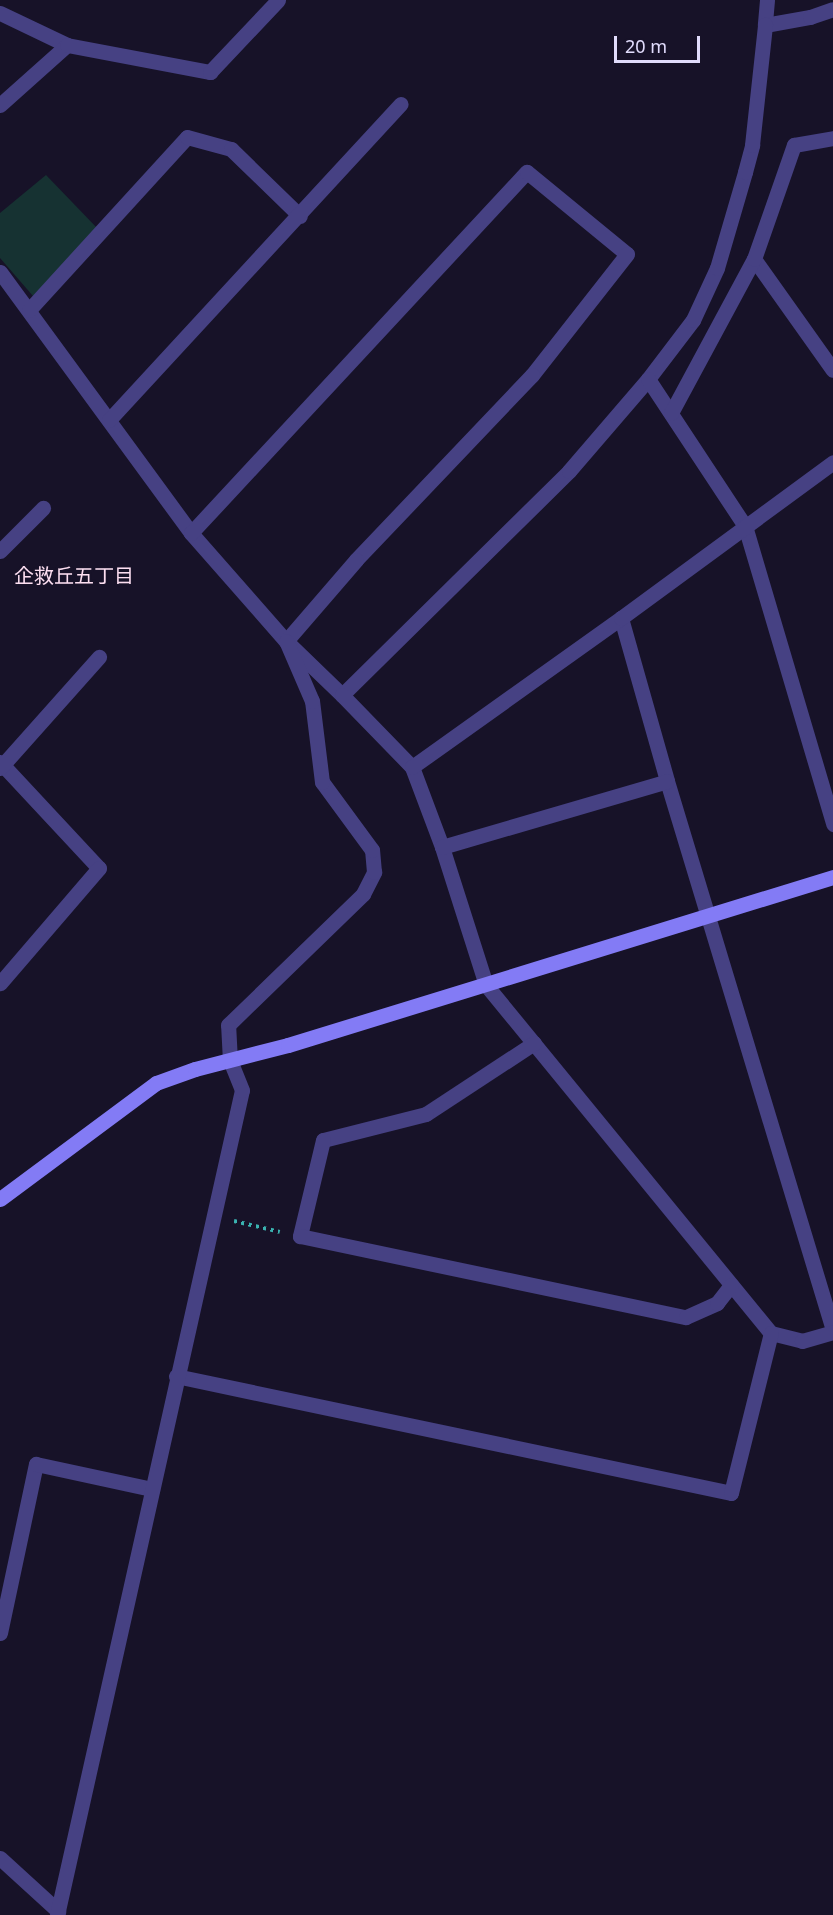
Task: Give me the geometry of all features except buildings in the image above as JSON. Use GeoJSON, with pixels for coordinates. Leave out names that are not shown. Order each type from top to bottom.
{"type":"FeatureCollection","features":[{"type":"Feature","properties":{"kind":"street"},"geometry":{"type":"LineString","coordinates":[[0,13],[67,45],[210,72],[278,0]]}},
{"type":"Feature","properties":{"kind":"street"},"geometry":{"type":"LineString","coordinates":[[342,695],[568,471],[648,379],[693,320],[717,268],[752,145],[767,0]]}},
{"type":"Feature","properties":{"kind":"street"},"geometry":{"type":"LineString","coordinates":[[765,25],[810,17],[833,9]]}},
{"type":"Feature","properties":{"kind":"street"},"geometry":{"type":"LineString","coordinates":[[0,105],[67,45]]}},
{"type":"Feature","properties":{"kind":"street"},"geometry":{"type":"LineString","coordinates":[[109,420],[300,216],[401,104]]}},
{"type":"Feature","properties":{"kind":"street"},"geometry":{"type":"LineString","coordinates":[[29,310],[187,137],[231,149],[300,216]]}},
{"type":"Feature","properties":{"kind":"street"},"geometry":{"type":"LineString","coordinates":[[671,413],[754,259],[794,145],[833,138]]}},
{"type":"Feature","properties":{"kind":"street"},"geometry":{"type":"LineString","coordinates":[[191,533],[526,172],[627,254],[532,375],[356,560],[286,641]]}},
{"type":"Feature","properties":{"kind":"street"},"geometry":{"type":"LineString","coordinates":[[754,259],[833,370]]}},
{"type":"Feature","properties":{"kind":"street"},"geometry":{"type":"LineString","coordinates":[[0,272],[191,533],[286,641],[412,768],[442,847],[486,985],[771,1333],[802,1341],[833,1331],[667,781],[621,618]]}},
{"type":"Feature","properties":{"kind":"street"},"geometry":{"type":"LineString","coordinates":[[648,379],[745,526],[833,824]]}},
{"type":"Feature","properties":{"kind":"street"},"geometry":{"type":"LineString","coordinates":[[412,768],[833,462]]}},
{"type":"Feature","properties":{"kind":"street"},"geometry":{"type":"LineString","coordinates":[[0,551],[43,508]]}},
{"type":"Feature","properties":{"kind":"street"},"geometry":{"type":"LineString","coordinates":[[57,1913],[242,1090],[230,1061],[228,1025],[363,894],[374,872],[372,850],[322,782],[312,701],[286,641]]}},
{"type":"Feature","properties":{"kind":"street"},"geometry":{"type":"LineString","coordinates":[[0,982],[99,868],[1,765],[99,657]]}},
{"type":"Feature","properties":{"kind":"street"},"geometry":{"type":"LineString","coordinates":[[442,847],[667,781]]}},
{"type":"Feature","properties":{"kind":"street"},"geometry":{"type":"LineString","coordinates":[[0,1199],[156,1083],[195,1069],[230,1061],[486,985],[833,877]]}},
{"type":"Feature","properties":{"kind":"street"},"geometry":{"type":"LineString","coordinates":[[534,1043],[426,1114],[323,1140],[300,1236],[686,1317],[717,1303],[731,1285]]}},
{"type":"Feature","properties":{"kind":"street"},"geometry":{"type":"LineString","coordinates":[[176,1376],[731,1493],[771,1333]]}},
{"type":"Feature","properties":{"kind":"street"},"geometry":{"type":"LineString","coordinates":[[0,1634],[36,1464],[152,1490]]}},
{"type":"Feature","properties":{"kind":"street"},"geometry":{"type":"LineString","coordinates":[[0,1858],[57,1913]]}},
{"type":"Feature","properties":{"kind":"path"},"geometry":{"type":"LineString","coordinates":[[213,1216],[300,1236]]}},
{"type":"Feature","properties":{"kind":"green space"},"geometry":{"type":"Polygon","coordinates":[[[46,175],[98,229],[33,296],[0,258],[0,213],[46,175]]]}},
{"type":"Feature","properties":{"kind":"district","name":"企救丘五丁目"},"geometry":{"type":"Point","coordinates":[74,575]}}]}
